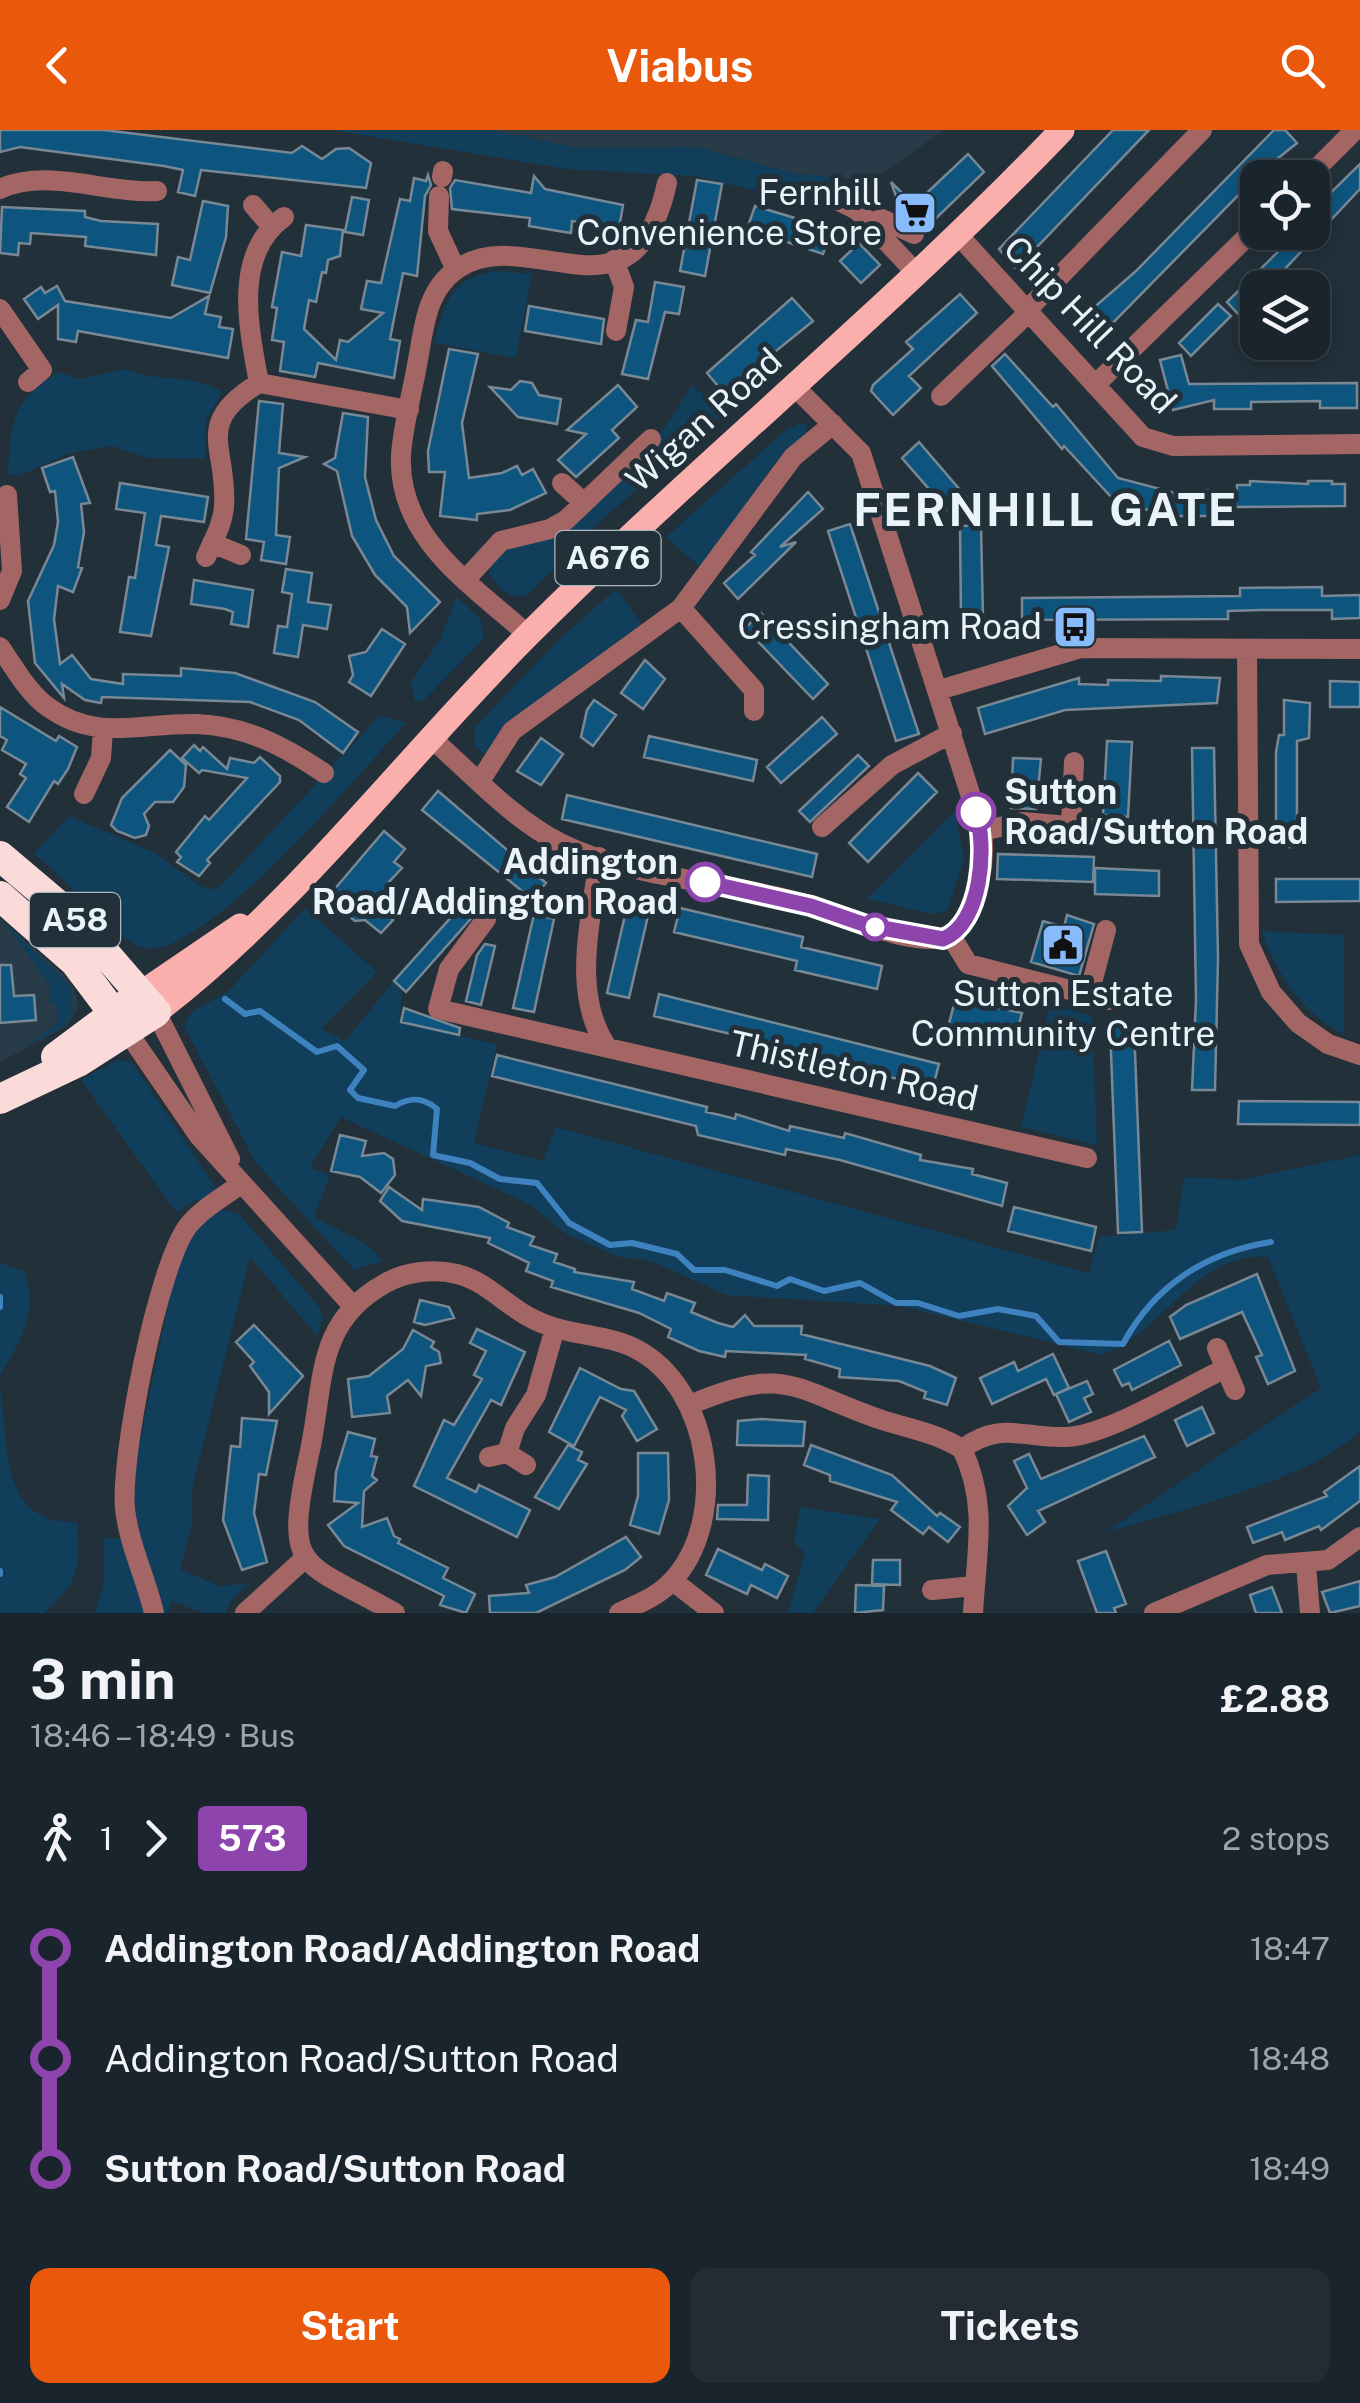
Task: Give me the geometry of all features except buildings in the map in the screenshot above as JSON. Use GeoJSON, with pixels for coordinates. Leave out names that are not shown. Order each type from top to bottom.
{"type":"FeatureCollection","features":[{"type":"Feature","properties":{"kind":"highway","name":"A58"},"geometry":{"type":"LineString","coordinates":[[0,856],[10,898],[74,962],[121,1022]]}},
{"type":"Feature","properties":{"kind":"highway","name":"A58"},"geometry":{"type":"LineString","coordinates":[[10,898],[78,922],[148,1003]]}},
{"type":"Feature","properties":{"kind":"highway","name":"Wigan Road"},"geometry":{"type":"LineString","coordinates":[[0,1099],[78,1062],[148,1003]]}},
{"type":"Feature","properties":{"kind":"main road","name":"Wigan Road"},"geometry":{"type":"LineString","coordinates":[[148,1003],[197,952],[278,903],[528,635],[960,237],[1062,130]]}},
{"type":"Feature","properties":{"kind":"street"},"geometry":{"type":"LineString","coordinates":[[941,396],[1202,130]]}},
{"type":"Feature","properties":{"kind":"street"},"geometry":{"type":"LineString","coordinates":[[1325,160],[1355,130]]}},
{"type":"Feature","properties":{"kind":"street"},"geometry":{"type":"LineString","coordinates":[[0,189],[32,180],[127,200],[157,191]]}},
{"type":"Feature","properties":{"kind":"street"},"geometry":{"type":"LineString","coordinates":[[442,181],[438,231],[456,270]]}},
{"type":"Feature","properties":{"kind":"street"},"geometry":{"type":"LineString","coordinates":[[528,635],[422,536],[409,508],[401,453],[428,306],[456,270],[496,255],[574,267],[614,260],[666,223],[667,183]]}},
{"type":"Feature","properties":{"kind":"street"},"geometry":{"type":"LineString","coordinates":[[837,200],[850,205],[918,275]]}},
{"type":"Feature","properties":{"kind":"street"},"geometry":{"type":"LineString","coordinates":[[253,205],[278,221],[255,254],[248,294],[248,319],[259,383]]}},
{"type":"Feature","properties":{"kind":"street"},"geometry":{"type":"LineString","coordinates":[[869,223],[882,220],[914,234]]}},
{"type":"Feature","properties":{"kind":"street","name":"Chip Hill Road"},"geometry":{"type":"LineString","coordinates":[[960,237],[1143,437],[1159,444],[1360,444]]}},
{"type":"Feature","properties":{"kind":"street"},"geometry":{"type":"LineString","coordinates":[[1095,385],[1240,244]]}},
{"type":"Feature","properties":{"kind":"street"},"geometry":{"type":"LineString","coordinates":[[614,260],[631,303],[616,331]]}},
{"type":"Feature","properties":{"kind":"street"},"geometry":{"type":"LineString","coordinates":[[0,309],[42,370],[28,382]]}},
{"type":"Feature","properties":{"kind":"street"},"geometry":{"type":"LineString","coordinates":[[241,556],[209,550],[225,500],[217,428],[226,408],[259,383],[409,410]]}},
{"type":"Feature","properties":{"kind":"street"},"geometry":{"type":"LineString","coordinates":[[430,737],[543,833],[599,857],[811,906],[882,928],[932,939],[951,936],[966,920],[979,877],[982,831],[860,454],[796,388]]}},
{"type":"Feature","properties":{"kind":"street"},"geometry":{"type":"LineString","coordinates":[[480,781],[512,731],[681,608],[793,457],[834,424]]}},
{"type":"Feature","properties":{"kind":"street"},"geometry":{"type":"LineString","coordinates":[[465,580],[501,541],[558,526],[651,438]]}},
{"type":"Feature","properties":{"kind":"street"},"geometry":{"type":"LineString","coordinates":[[562,482],[584,503]]}},
{"type":"Feature","properties":{"kind":"street"},"geometry":{"type":"LineString","coordinates":[[0,600],[12,572],[18,528],[7,495]]}},
{"type":"Feature","properties":{"kind":"street"},"geometry":{"type":"LineString","coordinates":[[681,608],[754,690],[754,711]]}},
{"type":"Feature","properties":{"kind":"street"},"geometry":{"type":"LineString","coordinates":[[0,647],[42,702],[66,718],[103,730],[194,724],[226,727],[281,744],[324,773]]}},
{"type":"Feature","properties":{"kind":"street"},"geometry":{"type":"LineString","coordinates":[[939,690],[1081,648],[1360,649]]}},
{"type":"Feature","properties":{"kind":"street"},"geometry":{"type":"LineString","coordinates":[[1247,650],[1248,944],[1271,992],[1298,1023],[1328,1044],[1360,1054]]}},
{"type":"Feature","properties":{"kind":"street"},"geometry":{"type":"LineString","coordinates":[[84,794],[104,775],[103,730]]}},
{"type":"Feature","properties":{"kind":"street"},"geometry":{"type":"LineString","coordinates":[[822,827],[892,765],[952,733]]}},
{"type":"Feature","properties":{"kind":"street"},"geometry":{"type":"LineString","coordinates":[[1071,824],[1074,762]]}},
{"type":"Feature","properties":{"kind":"street"},"geometry":{"type":"LineString","coordinates":[[982,831],[1023,822],[1137,832]]}},
{"type":"Feature","properties":{"kind":"street"},"geometry":{"type":"LineString","coordinates":[[599,857],[585,988],[589,1016],[607,1047]]}},
{"type":"Feature","properties":{"kind":"street","name":"Thistleton Road"},"geometry":{"type":"LineString","coordinates":[[486,919],[449,969],[438,1009],[1087,1158]]}},
{"type":"Feature","properties":{"kind":"street"},"geometry":{"type":"LineString","coordinates":[[951,936],[968,964],[1099,997],[1106,930]]}},
{"type":"Feature","properties":{"kind":"street"},"geometry":{"type":"LineString","coordinates":[[148,1003],[242,1183]]}},
{"type":"Feature","properties":{"kind":"street"},"geometry":{"type":"LineString","coordinates":[[121,1022],[199,1136],[352,1305]]}},
{"type":"Feature","properties":{"kind":"street"},"geometry":{"type":"LineString","coordinates":[[154,1613],[132,1544],[124,1494],[147,1358],[174,1251],[190,1224],[242,1183]]}},
{"type":"Feature","properties":{"kind":"street"},"geometry":{"type":"LineString","coordinates":[[395,1613],[322,1576],[304,1558],[298,1508],[318,1415],[324,1360],[335,1327],[352,1305],[405,1274],[458,1274],[555,1328],[636,1349],[680,1386],[690,1405],[702,1448],[702,1510],[694,1539],[672,1581],[619,1613]]}},
{"type":"Feature","properties":{"kind":"street"},"geometry":{"type":"LineString","coordinates":[[526,1466],[498,1455],[536,1395],[555,1328]]}},
{"type":"Feature","properties":{"kind":"street"},"geometry":{"type":"LineString","coordinates":[[1217,1348],[1235,1390]]}},
{"type":"Feature","properties":{"kind":"street"},"geometry":{"type":"LineString","coordinates":[[962,1450],[993,1432],[1064,1437],[1096,1430],[1226,1368]]}},
{"type":"Feature","properties":{"kind":"street"},"geometry":{"type":"LineString","coordinates":[[690,1405],[737,1386],[787,1383],[816,1390],[886,1421],[926,1430],[962,1450],[980,1499],[973,1613]]}},
{"type":"Feature","properties":{"kind":"street"},"geometry":{"type":"LineString","coordinates":[[1150,1606],[1267,1565],[1328,1560],[1360,1537]]}},
{"type":"Feature","properties":{"kind":"street"},"geometry":{"type":"LineString","coordinates":[[245,1613],[304,1558]]}},
{"type":"Feature","properties":{"kind":"street"},"geometry":{"type":"LineString","coordinates":[[1306,1564],[1310,1613]]}},
{"type":"Feature","properties":{"kind":"street"},"geometry":{"type":"LineString","coordinates":[[672,1581],[714,1613]]}},
{"type":"Feature","properties":{"kind":"street"},"geometry":{"type":"LineString","coordinates":[[932,1590],[975,1586]]}},
{"type":"Feature","properties":{"kind":"shaded area"},"geometry":{"type":"Polygon","coordinates":[[[332,130],[489,130],[578,148],[697,147],[796,174],[833,177],[823,207],[695,176],[567,169],[332,130]]]}},
{"type":"Feature","properties":{"kind":"shaded area"},"geometry":{"type":"Polygon","coordinates":[[[489,130],[944,130],[871,181],[796,174],[697,147],[578,148],[489,130]]]}},
{"type":"Feature","properties":{"kind":"shaded area"},"geometry":{"type":"Polygon","coordinates":[[[500,271],[532,274],[516,358],[435,343],[453,293],[472,278],[500,271]]]}},
{"type":"Feature","properties":{"kind":"shaded area"},"geometry":{"type":"Polygon","coordinates":[[[125,369],[199,382],[222,392],[206,421],[205,459],[149,458],[113,446],[70,453],[18,476],[8,474],[13,426],[31,393],[58,372],[81,379],[125,369]]]}},
{"type":"Feature","properties":{"kind":"shaded area"},"geometry":{"type":"Polygon","coordinates":[[[692,385],[723,413],[593,528],[527,596],[514,596],[499,587],[488,572],[501,548],[521,543],[658,438],[692,385]]]}},
{"type":"Feature","properties":{"kind":"shaded area"},"geometry":{"type":"Polygon","coordinates":[[[807,424],[806,435],[773,466],[701,568],[666,537],[787,429],[807,424]]]}},
{"type":"Feature","properties":{"kind":"shaded area"},"geometry":{"type":"Polygon","coordinates":[[[616,589],[642,624],[505,724],[485,755],[475,747],[475,727],[562,637],[616,589]]]}},
{"type":"Feature","properties":{"kind":"shaded area"},"geometry":{"type":"Polygon","coordinates":[[[457,597],[481,620],[484,639],[422,702],[414,700],[411,682],[440,639],[457,597]]]}},
{"type":"Feature","properties":{"kind":"shaded area"},"geometry":{"type":"Polygon","coordinates":[[[380,715],[406,723],[282,857],[204,925],[171,944],[144,948],[132,943],[34,854],[69,816],[157,854],[200,886],[217,890],[380,715]]]}},
{"type":"Feature","properties":{"kind":"shaded area"},"geometry":{"type":"Polygon","coordinates":[[[955,811],[964,860],[947,911],[932,914],[867,899],[955,811]]]}},
{"type":"Feature","properties":{"kind":"shaded area"},"geometry":{"type":"Polygon","coordinates":[[[305,908],[377,972],[321,1029],[345,1041],[393,982],[402,991],[399,1023],[497,1044],[474,1143],[543,1161],[556,1127],[1089,1273],[1099,1237],[1176,1230],[1184,1177],[1238,1180],[1360,1155],[1360,1431],[1307,1466],[1275,1480],[1104,1533],[1321,1388],[1268,1257],[1242,1259],[1219,1267],[1144,1330],[1102,1355],[901,1306],[726,1295],[651,1261],[619,1257],[566,1234],[531,1205],[341,1117],[310,1167],[330,1175],[314,1217],[371,1247],[383,1261],[354,1270],[256,1163],[184,1026],[192,1011],[228,992],[305,908]]]}},
{"type":"Feature","properties":{"kind":"shaded area"},"geometry":{"type":"Polygon","coordinates":[[[0,918],[71,981],[79,1005],[67,1026],[0,1062],[0,918]]]}},
{"type":"Feature","properties":{"kind":"shaded area"},"geometry":{"type":"Polygon","coordinates":[[[4,922],[70,986],[73,1013],[64,1026],[20,1049],[58,1023],[56,1003],[49,1003],[50,985],[4,922]]]}},
{"type":"Feature","properties":{"kind":"shaded area"},"geometry":{"type":"Polygon","coordinates":[[[1261,931],[1344,935],[1344,1034],[1303,1004],[1275,963],[1261,931]]]}},
{"type":"Feature","properties":{"kind":"shaded area"},"geometry":{"type":"Polygon","coordinates":[[[1050,1005],[1092,1016],[1097,1145],[1021,1127],[1050,1005]]]}},
{"type":"Feature","properties":{"kind":"shaded area"},"geometry":{"type":"Polygon","coordinates":[[[117,1060],[132,1062],[218,1191],[204,1201],[197,1200],[176,1212],[81,1080],[117,1060]]]}},
{"type":"Feature","properties":{"kind":"shaded area"},"geometry":{"type":"Polygon","coordinates":[[[212,1213],[238,1213],[319,1307],[323,1318],[317,1336],[250,1257],[192,1488],[192,1525],[180,1569],[219,1586],[249,1583],[230,1602],[226,1613],[204,1613],[172,1601],[168,1613],[95,1613],[104,1585],[103,1537],[135,1541],[129,1494],[179,1251],[212,1213]]]}},
{"type":"Feature","properties":{"kind":"shaded area"},"geometry":{"type":"Polygon","coordinates":[[[0,1263],[25,1272],[30,1301],[21,1338],[0,1376],[0,1263]]]}},
{"type":"Feature","properties":{"kind":"shaded area"},"geometry":{"type":"Polygon","coordinates":[[[0,1388],[8,1457],[21,1496],[34,1510],[52,1519],[77,1522],[75,1573],[65,1592],[44,1613],[0,1613],[0,1388]]]}},
{"type":"Feature","properties":{"kind":"shaded area"},"geometry":{"type":"Polygon","coordinates":[[[800,1507],[880,1519],[813,1613],[788,1613],[805,1553],[794,1543],[800,1507]]]}},
{"type":"Feature","properties":{"kind":"waterway"},"geometry":{"type":"LineString","coordinates":[[225,999],[245,1014],[260,1011],[317,1052],[337,1046],[364,1070],[350,1090],[358,1098],[395,1106],[416,1100],[432,1105],[437,1109],[433,1155],[470,1163],[500,1179],[537,1183],[569,1223],[610,1245],[632,1243],[677,1254],[694,1270],[725,1270],[777,1286],[790,1279],[824,1291],[860,1283],[896,1303],[918,1303],[959,1316],[998,1309],[1036,1316],[1059,1342],[1123,1344],[1150,1305],[1184,1275],[1225,1254],[1271,1242]]}},
{"type":"Feature","properties":{"kind":"waterway"},"geometry":{"type":"LineString","coordinates":[[0,1297],[0,1307]]}},
{"type":"Feature","properties":{"kind":"bus line","name":"573"},"geometry":{"type":"LineString","coordinates":[[705,882],[811,906],[866,925],[943,939],[966,920],[979,877],[983,843],[976,812]]}},
{"type":"Feature","properties":{"kind":"place","name":"Fernhill Convenience Store"},"geometry":{"type":"Point","coordinates":[915,213]}},
{"type":"Feature","properties":{"kind":"place","name":"Cressingham Road"},"geometry":{"type":"Point","coordinates":[1075,627]}},
{"type":"Feature","properties":{"kind":"place","name":"Sutton Road/Sutton Road"},"geometry":{"type":"Point","coordinates":[976,812]}},
{"type":"Feature","properties":{"kind":"place","name":"Addington Road/Addington Road"},"geometry":{"type":"Point","coordinates":[705,882]}},
{"type":"Feature","properties":{"kind":"place","name":"Sutton Estate Community Centre"},"geometry":{"type":"Point","coordinates":[1063,945]}},
{"type":"Feature","properties":{"kind":"district","name":"FERNHILL GATE"},"geometry":{"type":"Point","coordinates":[1046,510]}}]}
